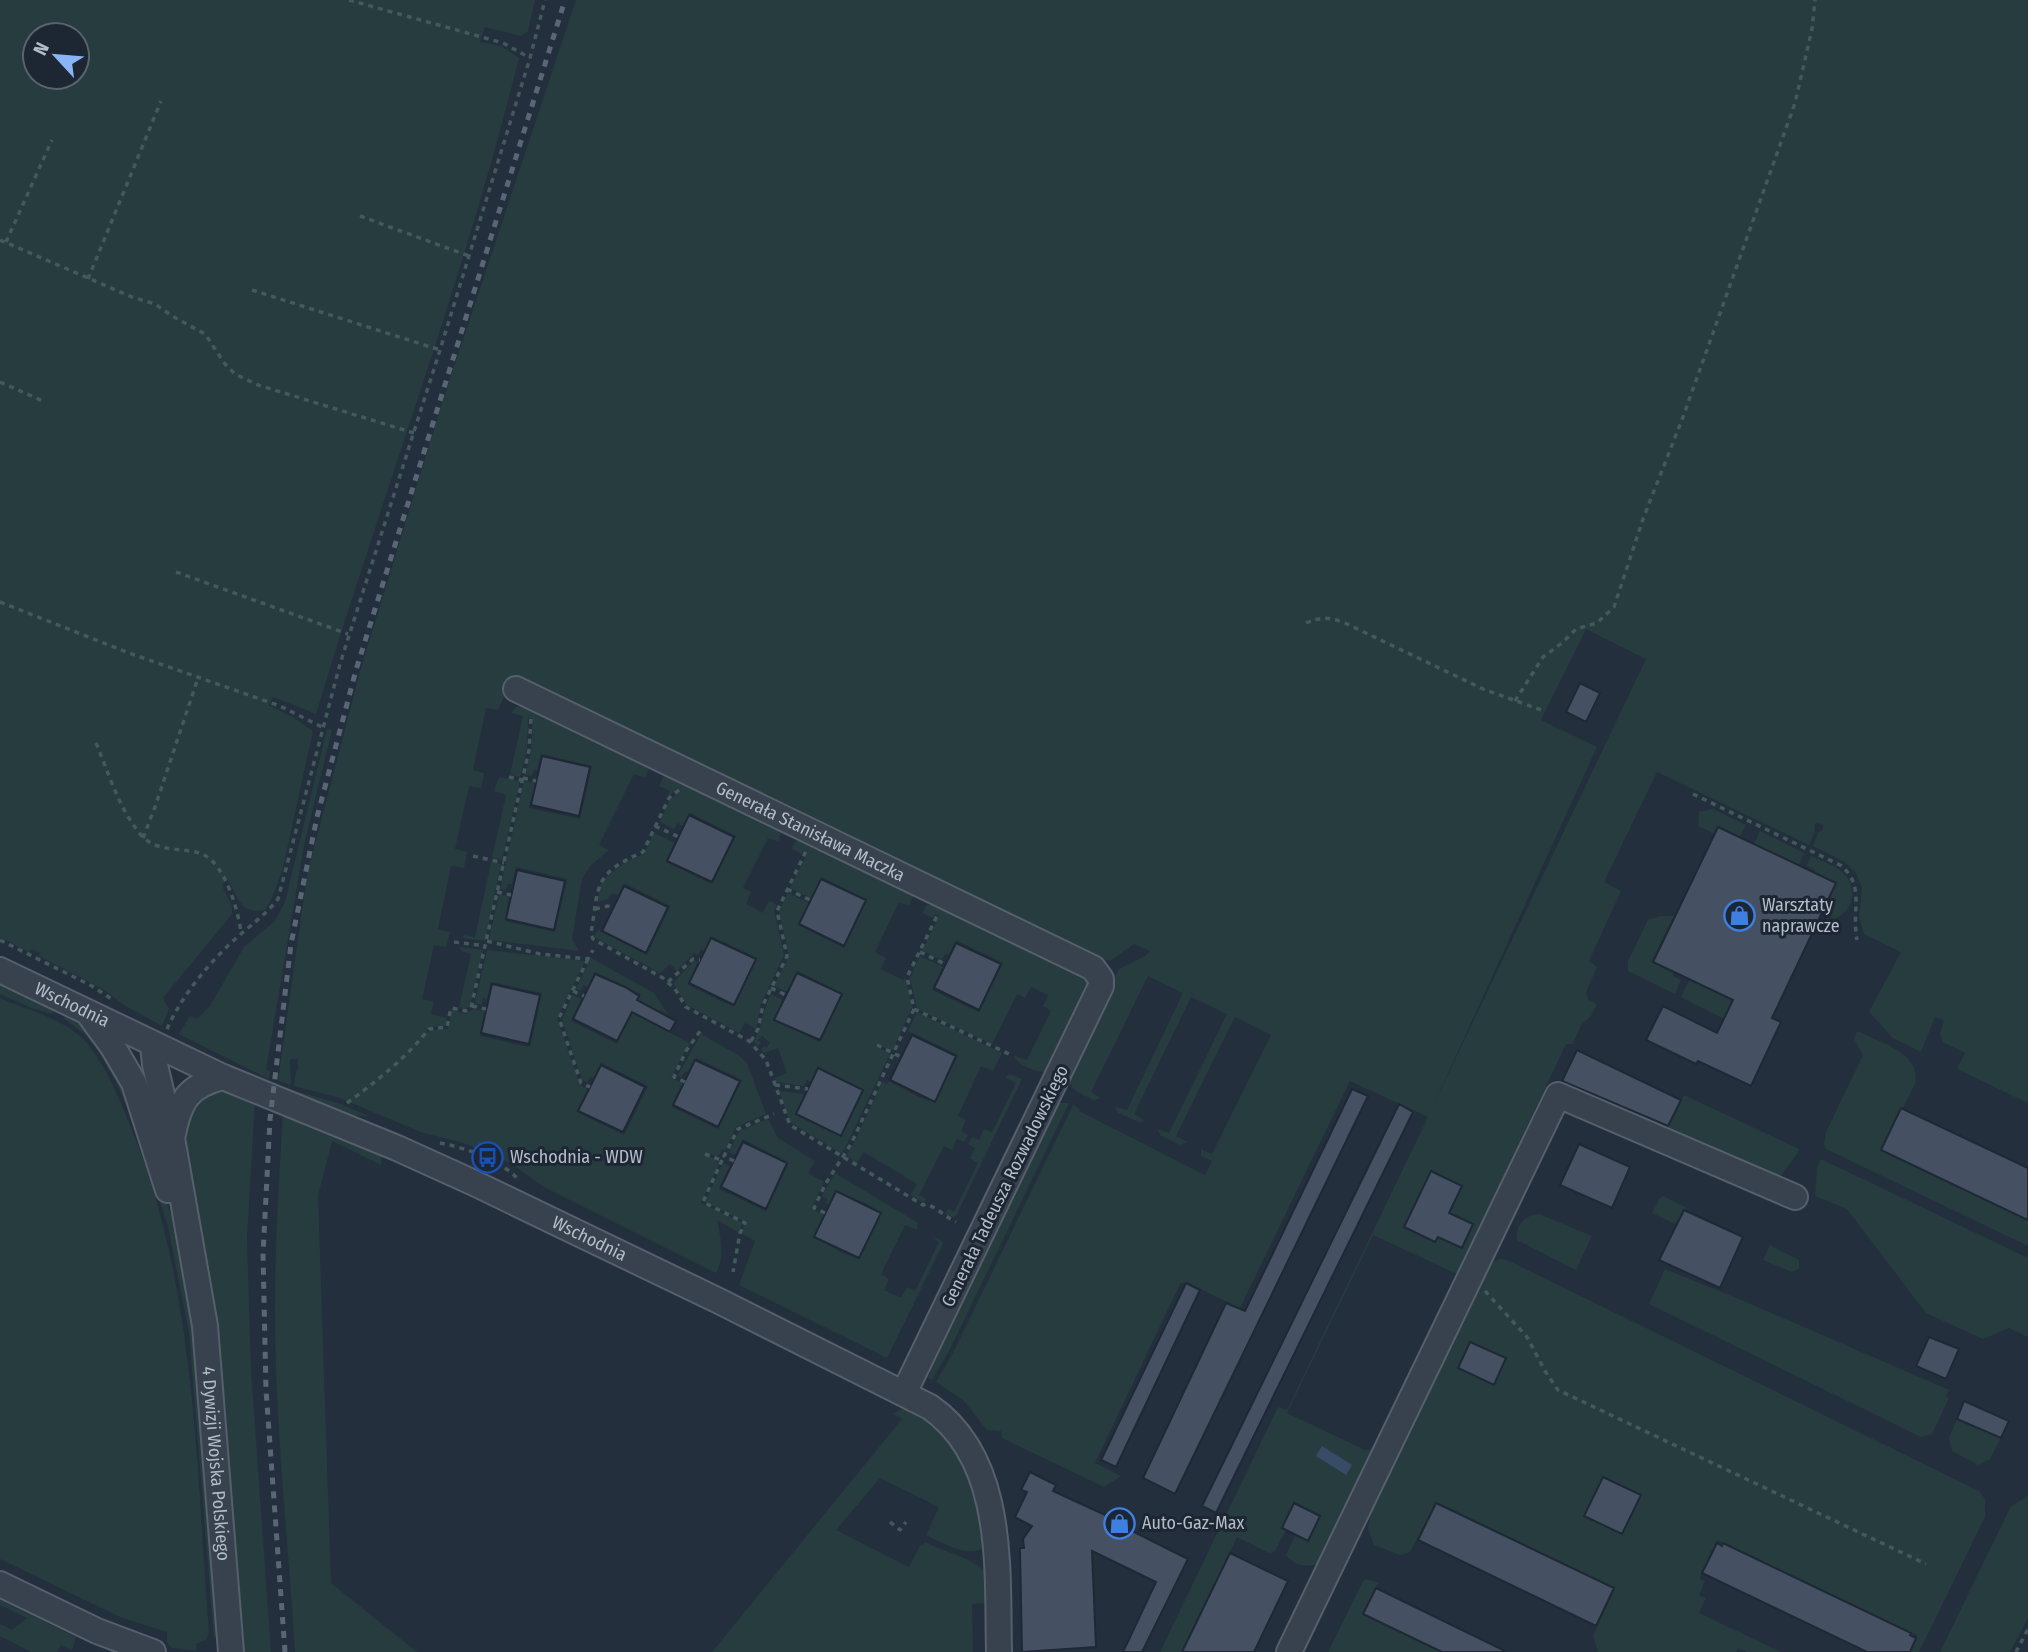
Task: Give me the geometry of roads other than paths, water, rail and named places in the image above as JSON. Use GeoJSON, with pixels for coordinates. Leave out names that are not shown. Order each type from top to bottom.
{"type":"FeatureCollection","features":[{"type":"Feature","properties":{"kind":"street","name":"Generała Stanisława Maczka"},"geometry":{"type":"LineString","coordinates":[[516,689],[1093,968],[1101,979]]}},
{"type":"Feature","properties":{"kind":"street","name":"Wschodnia"},"geometry":{"type":"LineString","coordinates":[[0,970],[88,1014],[158,1041],[223,1077],[397,1148],[472,1182],[930,1407],[956,1428],[969,1447],[979,1470],[988,1502],[995,1549],[999,1652]]}},
{"type":"Feature","properties":{"kind":"street","name":"Generała Tadeusza Rozwadowskiego"},"geometry":{"type":"LineString","coordinates":[[904,1393],[1098,993],[1101,979]]}},
{"type":"Feature","properties":{"kind":"street","name":"4 Dywizji Wojska Polskiego"},"geometry":{"type":"LineString","coordinates":[[88,1014],[113,1047],[134,1083],[195,1274]]}},
{"type":"Feature","properties":{"kind":"street","name":"4 Dywizji Wojska Polskiego"},"geometry":{"type":"LineString","coordinates":[[158,1041],[155,1065],[172,1138],[208,1357],[231,1652]]}},
{"type":"Feature","properties":{"kind":"street"},"geometry":{"type":"LineString","coordinates":[[134,1083],[136,1065],[158,1041]]}},
{"type":"Feature","properties":{"kind":"street","name":"4 Dywizji Wojska Polskiego"},"geometry":{"type":"LineString","coordinates":[[172,1138],[177,1115],[188,1094],[208,1081],[223,1077]]}},
{"type":"Feature","properties":{"kind":"street"},"geometry":{"type":"LineString","coordinates":[[1289,1652],[1558,1094],[1796,1197]]}},
{"type":"Feature","properties":{"kind":"street"},"geometry":{"type":"LineString","coordinates":[[0,1584],[97,1631],[153,1652]]}},
{"type":"Feature","properties":{"kind":"water"},"geometry":{"type":"Polygon","coordinates":[[[1322,1446],[1352,1465],[1346,1475],[1316,1456],[1322,1446]]]}},
{"type":"Feature","properties":{"kind":"railway"},"geometry":{"type":"LineString","coordinates":[[285,1652],[266,1390],[263,1254],[270,1119],[291,944],[317,817],[356,670],[565,0]]}},
{"type":"Feature","properties":{"kind":"place","name":"Warsztaty naprawcze"},"geometry":{"type":"Point","coordinates":[1739,915]}},
{"type":"Feature","properties":{"kind":"place","name":"Wschodnia - WDW"},"geometry":{"type":"Point","coordinates":[487,1157]}},
{"type":"Feature","properties":{"kind":"place","name":"Auto-Gaz-Max"},"geometry":{"type":"Point","coordinates":[1119,1523]}}]}
